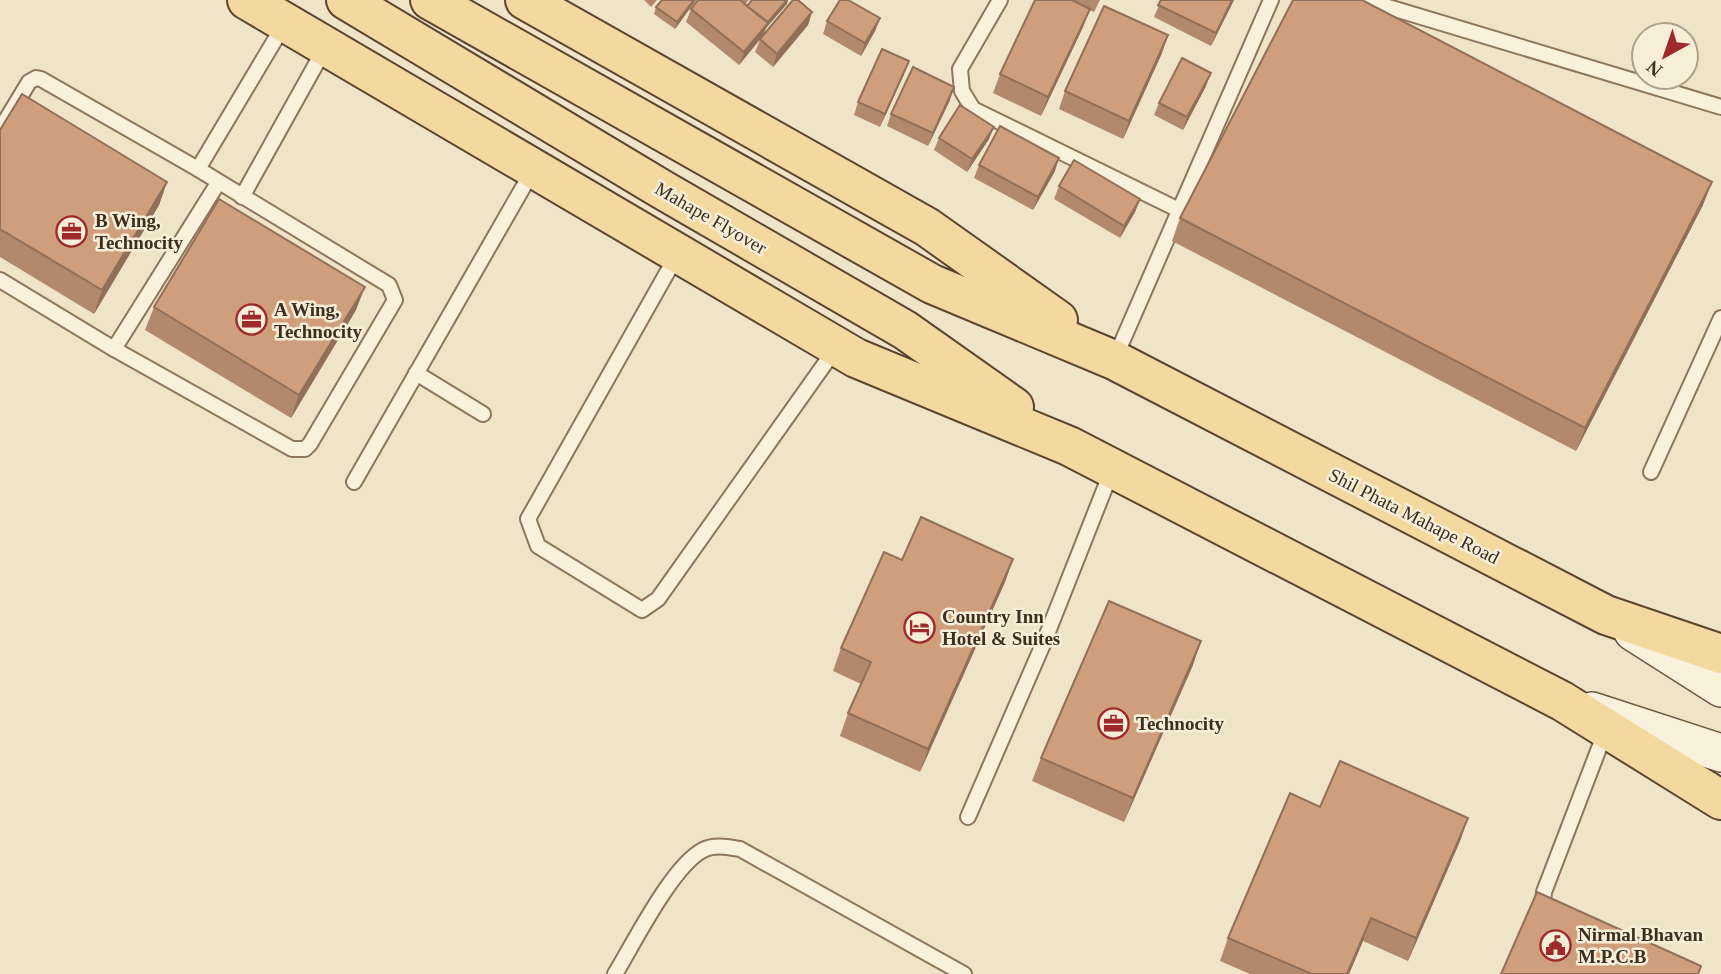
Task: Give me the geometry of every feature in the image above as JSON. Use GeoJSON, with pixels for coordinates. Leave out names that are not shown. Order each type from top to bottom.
{"type":"FeatureCollection","features":[{"type":"Feature","properties":{"kind":"main road"},"geometry":{"type":"LineString","coordinates":[[247,0],[856,358],[1069,446],[1113,468],[1562,701],[1721,800]]}},
{"type":"Feature","properties":{"kind":"main road","name":"Mahape Flyover"},"geometry":{"type":"LineString","coordinates":[[346,0],[663,190],[905,330],[1069,446]]}},
{"type":"Feature","properties":{"kind":"main road"},"geometry":{"type":"LineString","coordinates":[[430,0],[932,284],[1114,360]]}},
{"type":"Feature","properties":{"kind":"main road"},"geometry":{"type":"LineString","coordinates":[[525,0],[927,227],[1114,360]]}},
{"type":"Feature","properties":{"kind":"main road","name":"Shil Phata Mahape Road"},"geometry":{"type":"LineString","coordinates":[[1114,360],[1606,615],[1721,654]]}},
{"type":"Feature","properties":{"kind":"main road"},"geometry":{"type":"LineString","coordinates":[[1606,615],[1721,688]]}},
{"type":"Feature","properties":{"kind":"main road"},"geometry":{"type":"LineString","coordinates":[[1562,701],[1721,754]]}},
{"type":"Feature","properties":{"kind":"lane"},"geometry":{"type":"LineString","coordinates":[[1000,0],[960,69],[962,91],[973,110],[1179,210]]}},
{"type":"Feature","properties":{"kind":"lane"},"geometry":{"type":"LineString","coordinates":[[1114,360],[1271,0]]}},
{"type":"Feature","properties":{"kind":"lane"},"geometry":{"type":"LineString","coordinates":[[1365,0],[1721,107]]}},
{"type":"Feature","properties":{"kind":"lane"},"geometry":{"type":"LineString","coordinates":[[198,169],[286,22]]}},
{"type":"Feature","properties":{"kind":"lane"},"geometry":{"type":"LineString","coordinates":[[242,197],[326,46]]}},
{"type":"Feature","properties":{"kind":"lane"},"geometry":{"type":"LineString","coordinates":[[0,130],[29,82],[36,78],[198,169],[389,285],[393,292],[394,306],[310,444],[305,449],[292,449],[114,349],[0,280]]}},
{"type":"Feature","properties":{"kind":"lane"},"geometry":{"type":"LineString","coordinates":[[354,482],[534,168]]}},
{"type":"Feature","properties":{"kind":"lane"},"geometry":{"type":"LineString","coordinates":[[114,349],[218,183]]}},
{"type":"Feature","properties":{"kind":"lane"},"geometry":{"type":"LineString","coordinates":[[678,254],[528,519],[538,546],[642,610],[658,599],[837,347]]}},
{"type":"Feature","properties":{"kind":"lane"},"geometry":{"type":"LineString","coordinates":[[1651,472],[1721,318]]}},
{"type":"Feature","properties":{"kind":"lane"},"geometry":{"type":"LineString","coordinates":[[416,373],[483,414]]}},
{"type":"Feature","properties":{"kind":"lane"},"geometry":{"type":"LineString","coordinates":[[968,817],[1044,642],[1113,468]]}},
{"type":"Feature","properties":{"kind":"lane"},"geometry":{"type":"LineString","coordinates":[[1565,918],[1552,912],[1544,903],[1543,897],[1606,729]]}},
{"type":"Feature","properties":{"kind":"lane"},"geometry":{"type":"LineString","coordinates":[[615,974],[672,881],[689,861],[704,849],[720,846],[740,849],[964,974]]}},
{"type":"Feature","properties":{"kind":"building"},"geometry":{"type":"Polygon","coordinates":[[[662,0],[694,0],[677,22],[656,7],[662,0]]]}},
{"type":"Feature","properties":{"kind":"building"},"geometry":{"type":"Polygon","coordinates":[[[698,0],[740,0],[768,23],[744,52],[691,9],[698,0]]]}},
{"type":"Feature","properties":{"kind":"building"},"geometry":{"type":"Polygon","coordinates":[[[752,0],[787,0],[768,22],[747,6],[752,0]]]}},
{"type":"Feature","properties":{"kind":"building"},"geometry":{"type":"Polygon","coordinates":[[[793,0],[798,0],[812,12],[777,54],[760,39],[793,0]]]}},
{"type":"Feature","properties":{"kind":"building"},"geometry":{"type":"Polygon","coordinates":[[[840,0],[848,0],[880,18],[865,43],[827,21],[840,0]]]}},
{"type":"Feature","properties":{"kind":"building"},"geometry":{"type":"Polygon","coordinates":[[[1035,0],[1072,0],[1090,9],[1048,97],[1000,74],[1035,0]]]}},
{"type":"Feature","properties":{"kind":"building"},"geometry":{"type":"Polygon","coordinates":[[[1161,0],[1232,0],[1216,33],[1158,5],[1161,0]]]}},
{"type":"Feature","properties":{"kind":"building"},"geometry":{"type":"Polygon","coordinates":[[[1293,0],[1362,0],[1712,182],[1585,428],[1180,218],[1293,0]]]}},
{"type":"Feature","properties":{"kind":"building"},"geometry":{"type":"Polygon","coordinates":[[[1104,6],[1168,35],[1129,121],[1065,91],[1104,6]]]}},
{"type":"Feature","properties":{"kind":"building"},"geometry":{"type":"Polygon","coordinates":[[[882,49],[909,61],[885,114],[858,102],[882,49]]]}},
{"type":"Feature","properties":{"kind":"building"},"geometry":{"type":"Polygon","coordinates":[[[1182,58],[1211,73],[1187,117],[1159,103],[1182,58]]]}},
{"type":"Feature","properties":{"kind":"building"},"geometry":{"type":"Polygon","coordinates":[[[913,67],[954,87],[933,133],[891,114],[913,67]]]}},
{"type":"Feature","properties":{"kind":"building","name":"B Wing, Technocity"},"geometry":{"type":"Polygon","coordinates":[[[22,94],[167,182],[102,290],[0,229],[0,130],[22,94]]]}},
{"type":"Feature","properties":{"kind":"building"},"geometry":{"type":"Polygon","coordinates":[[[960,105],[994,127],[972,159],[939,138],[960,105]]]}},
{"type":"Feature","properties":{"kind":"building"},"geometry":{"type":"Polygon","coordinates":[[[1000,126],[1059,158],[1038,197],[979,165],[1000,126]]]}},
{"type":"Feature","properties":{"kind":"building"},"geometry":{"type":"Polygon","coordinates":[[[1074,160],[1140,199],[1124,226],[1059,186],[1074,160]]]}},
{"type":"Feature","properties":{"kind":"building","name":"A Wing, Technocity"},"geometry":{"type":"Polygon","coordinates":[[[219,199],[365,287],[299,395],[154,307],[219,199]]]}},
{"type":"Feature","properties":{"kind":"building","name":"Country Inn Hotel & Suites"},"geometry":{"type":"Polygon","coordinates":[[[921,517],[1013,559],[928,749],[848,713],[871,662],[841,648],[884,552],[902,560],[921,517]]]}},
{"type":"Feature","properties":{"kind":"building","name":"Technocity"},"geometry":{"type":"Polygon","coordinates":[[[1109,601],[1201,641],[1133,798],[1041,758],[1109,601]]]}},
{"type":"Feature","properties":{"kind":"building"},"geometry":{"type":"Polygon","coordinates":[[[1340,761],[1468,818],[1416,938],[1371,918],[1347,974],[1312,974],[1228,938],[1290,793],[1320,807],[1340,761]]]}},
{"type":"Feature","properties":{"kind":"building"},"geometry":{"type":"Polygon","coordinates":[[[1537,892],[1701,966],[1698,974],[1501,974],[1537,892]]]}},
{"type":"Feature","properties":{"kind":"place","name":"B Wing, Technocity"},"geometry":{"type":"Point","coordinates":[72,231]}},
{"type":"Feature","properties":{"kind":"place","name":"A Wing, Technocity"},"geometry":{"type":"Point","coordinates":[251,320]}},
{"type":"Feature","properties":{"kind":"place","name":"Country Inn Hotel & Suites"},"geometry":{"type":"Point","coordinates":[919,627]}},
{"type":"Feature","properties":{"kind":"place","name":"Technocity"},"geometry":{"type":"Point","coordinates":[1113,723]}},
{"type":"Feature","properties":{"kind":"place","name":"Nirmal Bhavan M.P.C.B"},"geometry":{"type":"Point","coordinates":[1555,945]}}]}
